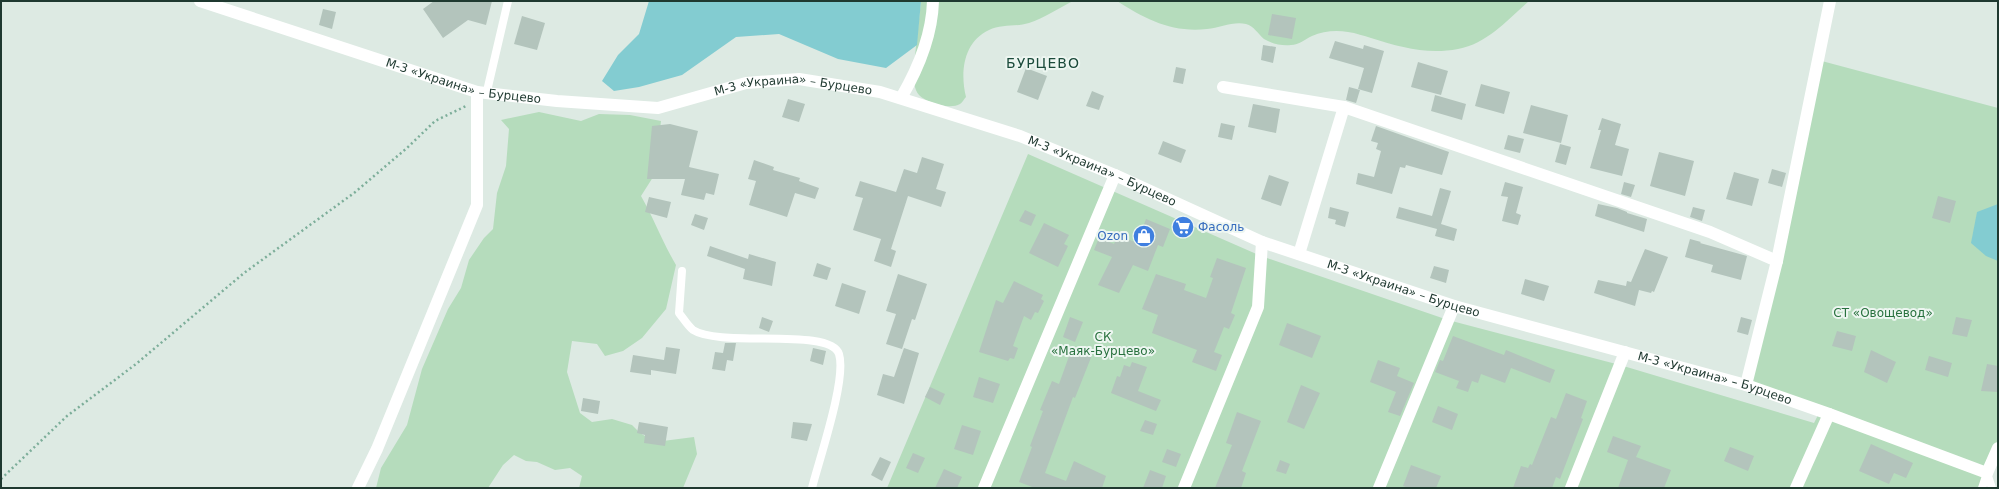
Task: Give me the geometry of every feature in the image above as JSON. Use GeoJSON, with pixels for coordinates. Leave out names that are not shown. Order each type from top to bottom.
{"type":"FeatureCollection","features":[{"type":"Feature","properties":{"kind":"street","name":"М-3 «Украина» – Бурцево"},"geometry":{"type":"LineString","coordinates":[[200,1],[480,95],[658,108],[746,83],[799,79],[880,92],[1020,136],[1115,175],[1262,242],[1454,306],[1746,385],[1988,473]]}},
{"type":"Feature","properties":{"kind":"street"},"geometry":{"type":"LineString","coordinates":[[901,98],[919,63],[927,40],[933,12],[933,1]]}},
{"type":"Feature","properties":{"kind":"street"},"geometry":{"type":"LineString","coordinates":[[1746,385],[1777,261],[1830,1]]}},
{"type":"Feature","properties":{"kind":"street"},"geometry":{"type":"LineString","coordinates":[[1223,87],[1344,107],[1710,232],[1777,261]]}},
{"type":"Feature","properties":{"kind":"street"},"geometry":{"type":"LineString","coordinates":[[358,488],[377,449],[477,205],[480,95]]}},
{"type":"Feature","properties":{"kind":"street"},"geometry":{"type":"LineString","coordinates":[[1298,254],[1344,107]]}},
{"type":"Feature","properties":{"kind":"street"},"geometry":{"type":"LineString","coordinates":[[984,488],[1115,175]]}},
{"type":"Feature","properties":{"kind":"street"},"geometry":{"type":"LineString","coordinates":[[1184,488],[1258,307],[1262,242]]}},
{"type":"Feature","properties":{"kind":"street"},"geometry":{"type":"LineString","coordinates":[[1379,488],[1454,306]]}},
{"type":"Feature","properties":{"kind":"street"},"geometry":{"type":"LineString","coordinates":[[1571,488],[1626,352]]}},
{"type":"Feature","properties":{"kind":"street"},"geometry":{"type":"LineString","coordinates":[[1796,488],[1829,414]]}},
{"type":"Feature","properties":{"kind":"street"},"geometry":{"type":"LineString","coordinates":[[1988,473],[1998,448]]}},
{"type":"Feature","properties":{"kind":"lane"},"geometry":{"type":"LineString","coordinates":[[480,95],[508,1]]}},
{"type":"Feature","properties":{"kind":"lane"},"geometry":{"type":"LineString","coordinates":[[682,271],[679,313],[693,330],[736,339],[805,339],[831,344],[839,354],[840,384],[812,488]]}},
{"type":"Feature","properties":{"kind":"lane"},"geometry":{"type":"LineString","coordinates":[[1982,488],[1988,473]]}},
{"type":"Feature","properties":{"kind":"lane"},"geometry":{"type":"LineString","coordinates":[[1988,473],[1992,488]]}},
{"type":"Feature","properties":{"kind":"path"},"geometry":{"type":"LineString","coordinates":[[1,479],[68,416],[136,364],[244,273],[354,193],[407,148],[434,121],[480,95]]}},
{"type":"Feature","properties":{"kind":"green space"},"geometry":{"type":"Polygon","coordinates":[[[921,1],[1073,1],[1035,21],[1019,25],[994,28],[980,35],[969,50],[966,59],[963,78],[966,97],[962,103],[956,106],[945,106],[927,101],[917,93],[915,88],[913,74],[921,1]]]}},
{"type":"Feature","properties":{"kind":"green space"},"geometry":{"type":"Polygon","coordinates":[[[1117,1],[1529,1],[1505,23],[1479,42],[1447,51],[1424,51],[1403,47],[1357,34],[1339,31],[1316,34],[1294,45],[1281,45],[1264,39],[1254,28],[1241,23],[1207,29],[1182,29],[1171,27],[1149,19],[1117,1]]]}},
{"type":"Feature","properties":{"kind":"green space","name":"СК «Маяк-Бурцево»"},"geometry":{"type":"Polygon","coordinates":[[[1818,60],[1998,108],[1998,448],[1982,488],[887,488],[1028,154],[1261,256],[1448,320],[1620,365],[1814,423],[1820,411],[1746,385],[1818,60]]]}},
{"type":"Feature","properties":{"kind":"green space"},"geometry":{"type":"Polygon","coordinates":[[[539,112],[581,121],[599,114],[630,115],[661,121],[655,174],[641,196],[676,265],[666,309],[642,338],[623,351],[605,356],[597,344],[572,341],[567,372],[580,413],[592,422],[612,419],[632,425],[640,433],[655,442],[694,437],[697,454],[683,488],[579,488],[582,476],[570,468],[555,470],[537,462],[526,461],[514,455],[503,465],[488,488],[376,488],[381,468],[407,425],[422,369],[448,309],[461,288],[469,260],[484,238],[493,229],[497,193],[506,166],[509,129],[501,120],[539,112]]]}},
{"type":"Feature","properties":{"kind":"water"},"geometry":{"type":"Polygon","coordinates":[[[649,1],[921,1],[917,45],[886,68],[838,59],[779,34],[736,37],[682,75],[639,87],[614,91],[602,81],[618,55],[639,34],[649,1]]]}},
{"type":"Feature","properties":{"kind":"water"},"geometry":{"type":"Polygon","coordinates":[[[1998,204],[1998,261],[1986,256],[1971,243],[1977,212],[1998,204]]]}},
{"type":"Feature","properties":{"kind":"building"},"geometry":{"type":"Polygon","coordinates":[[[434,1],[492,1],[486,25],[468,20],[443,38],[423,9],[434,1]]]}},
{"type":"Feature","properties":{"kind":"building"},"geometry":{"type":"Polygon","coordinates":[[[323,9],[336,12],[332,29],[319,25],[323,9]]]}},
{"type":"Feature","properties":{"kind":"building"},"geometry":{"type":"Polygon","coordinates":[[[1272,14],[1296,18],[1292,39],[1268,35],[1272,14]]]}},
{"type":"Feature","properties":{"kind":"building"},"geometry":{"type":"Polygon","coordinates":[[[522,16],[545,23],[537,50],[514,44],[522,16]]]}},
{"type":"Feature","properties":{"kind":"building"},"geometry":{"type":"Polygon","coordinates":[[[1335,41],[1363,49],[1364,45],[1384,51],[1372,93],[1358,89],[1364,68],[1329,58],[1335,41]]]}},
{"type":"Feature","properties":{"kind":"building"},"geometry":{"type":"Polygon","coordinates":[[[1263,45],[1276,47],[1273,63],[1261,60],[1263,45]]]}},
{"type":"Feature","properties":{"kind":"building"},"geometry":{"type":"Polygon","coordinates":[[[1418,62],[1448,71],[1441,95],[1411,87],[1418,62]]]}},
{"type":"Feature","properties":{"kind":"building"},"geometry":{"type":"Polygon","coordinates":[[[1176,67],[1186,69],[1183,84],[1173,82],[1176,67]]]}},
{"type":"Feature","properties":{"kind":"building"},"geometry":{"type":"Polygon","coordinates":[[[1026,68],[1047,76],[1038,100],[1017,92],[1026,68]]]}},
{"type":"Feature","properties":{"kind":"building"},"geometry":{"type":"Polygon","coordinates":[[[1481,84],[1510,92],[1504,114],[1475,106],[1481,84]]]}},
{"type":"Feature","properties":{"kind":"building"},"geometry":{"type":"Polygon","coordinates":[[[1349,87],[1360,90],[1356,103],[1346,100],[1349,87]]]}},
{"type":"Feature","properties":{"kind":"building"},"geometry":{"type":"Polygon","coordinates":[[[1092,91],[1104,96],[1099,110],[1086,106],[1092,91]]]}},
{"type":"Feature","properties":{"kind":"building"},"geometry":{"type":"Polygon","coordinates":[[[1435,95],[1466,104],[1462,120],[1431,111],[1435,95]]]}},
{"type":"Feature","properties":{"kind":"building"},"geometry":{"type":"Polygon","coordinates":[[[788,99],[805,104],[799,122],[782,117],[788,99]]]}},
{"type":"Feature","properties":{"kind":"building"},"geometry":{"type":"Polygon","coordinates":[[[1253,104],[1280,109],[1276,133],[1248,127],[1253,104]]]}},
{"type":"Feature","properties":{"kind":"building"},"geometry":{"type":"Polygon","coordinates":[[[1531,105],[1568,115],[1561,143],[1523,133],[1531,105]]]}},
{"type":"Feature","properties":{"kind":"building"},"geometry":{"type":"Polygon","coordinates":[[[1602,118],[1621,124],[1615,145],[1629,149],[1622,176],[1590,168],[1601,130],[1598,130],[1602,118]]]}},
{"type":"Feature","properties":{"kind":"building"},"geometry":{"type":"Polygon","coordinates":[[[1221,123],[1235,126],[1232,140],[1218,137],[1221,123]]]}},
{"type":"Feature","properties":{"kind":"building"},"geometry":{"type":"Polygon","coordinates":[[[670,124],[698,131],[689,167],[719,174],[714,195],[706,193],[704,200],[681,195],[685,179],[647,179],[652,126],[670,124]]]}},
{"type":"Feature","properties":{"kind":"building"},"geometry":{"type":"Polygon","coordinates":[[[1376,126],[1449,152],[1442,175],[1406,165],[1405,168],[1400,167],[1392,194],[1356,184],[1358,173],[1374,177],[1381,151],[1376,149],[1378,143],[1371,141],[1376,126]]]}},
{"type":"Feature","properties":{"kind":"building"},"geometry":{"type":"Polygon","coordinates":[[[1508,135],[1524,139],[1520,153],[1504,149],[1508,135]]]}},
{"type":"Feature","properties":{"kind":"building"},"geometry":{"type":"Polygon","coordinates":[[[1163,141],[1186,150],[1181,163],[1158,154],[1163,141]]]}},
{"type":"Feature","properties":{"kind":"building"},"geometry":{"type":"Polygon","coordinates":[[[1560,144],[1571,147],[1566,165],[1555,162],[1560,144]]]}},
{"type":"Feature","properties":{"kind":"building"},"geometry":{"type":"Polygon","coordinates":[[[1659,152],[1694,161],[1685,196],[1650,186],[1659,152]]]}},
{"type":"Feature","properties":{"kind":"building"},"geometry":{"type":"Polygon","coordinates":[[[922,157],[944,164],[936,189],[946,192],[941,207],[908,196],[891,249],[896,251],[891,267],[874,261],[881,239],[853,230],[863,198],[855,196],[860,181],[896,192],[904,169],[917,173],[922,157]]]}},
{"type":"Feature","properties":{"kind":"building"},"geometry":{"type":"Polygon","coordinates":[[[754,160],[774,167],[773,170],[800,178],[799,181],[819,188],[815,199],[795,193],[787,217],[749,205],[756,181],[748,179],[754,160]]]}},
{"type":"Feature","properties":{"kind":"building"},"geometry":{"type":"Polygon","coordinates":[[[1772,169],[1786,173],[1782,187],[1768,183],[1772,169]]]}},
{"type":"Feature","properties":{"kind":"building"},"geometry":{"type":"Polygon","coordinates":[[[1734,172],[1759,179],[1752,206],[1726,199],[1734,172]]]}},
{"type":"Feature","properties":{"kind":"building"},"geometry":{"type":"Polygon","coordinates":[[[1269,175],[1289,182],[1281,206],[1261,199],[1269,175]]]}},
{"type":"Feature","properties":{"kind":"building"},"geometry":{"type":"Polygon","coordinates":[[[1505,182],[1523,187],[1516,213],[1521,215],[1518,225],[1502,221],[1508,197],[1501,196],[1505,182]]]}},
{"type":"Feature","properties":{"kind":"building"},"geometry":{"type":"Polygon","coordinates":[[[1624,182],[1635,185],[1631,197],[1621,194],[1624,182]]]}},
{"type":"Feature","properties":{"kind":"building"},"geometry":{"type":"Polygon","coordinates":[[[1440,188],[1451,191],[1441,224],[1457,229],[1454,241],[1435,236],[1437,229],[1396,218],[1399,207],[1432,216],[1440,188]]]}},
{"type":"Feature","properties":{"kind":"building"},"geometry":{"type":"Polygon","coordinates":[[[1938,196],[1956,201],[1950,223],[1932,218],[1938,196]]]}},
{"type":"Feature","properties":{"kind":"building"},"geometry":{"type":"Polygon","coordinates":[[[649,197],[671,202],[667,218],[645,212],[649,197]]]}},
{"type":"Feature","properties":{"kind":"building"},"geometry":{"type":"Polygon","coordinates":[[[1598,204],[1617,208],[1627,213],[1647,219],[1644,232],[1595,216],[1598,204]]]}},
{"type":"Feature","properties":{"kind":"building"},"geometry":{"type":"Polygon","coordinates":[[[1330,207],[1349,212],[1345,227],[1335,224],[1336,220],[1328,218],[1330,207]]]}},
{"type":"Feature","properties":{"kind":"building"},"geometry":{"type":"Polygon","coordinates":[[[1693,207],[1705,210],[1702,221],[1690,217],[1693,207]]]}},
{"type":"Feature","properties":{"kind":"building"},"geometry":{"type":"Polygon","coordinates":[[[1025,210],[1036,215],[1031,226],[1019,221],[1025,210]]]}},
{"type":"Feature","properties":{"kind":"building"},"geometry":{"type":"Polygon","coordinates":[[[695,214],[708,218],[704,230],[691,225],[695,214]]]}},
{"type":"Feature","properties":{"kind":"building"},"geometry":{"type":"Polygon","coordinates":[[[1146,219],[1170,229],[1163,247],[1158,245],[1148,271],[1133,265],[1119,293],[1098,285],[1112,257],[1094,250],[1099,238],[1114,244],[1118,235],[1137,243],[1146,219]]]}},
{"type":"Feature","properties":{"kind":"building"},"geometry":{"type":"Polygon","coordinates":[[[1044,223],[1069,235],[1064,244],[1068,246],[1058,267],[1029,253],[1044,223]]]}},
{"type":"Feature","properties":{"kind":"building"},"geometry":{"type":"Polygon","coordinates":[[[1690,239],[1747,256],[1741,280],[1711,272],[1713,265],[1685,257],[1690,239]]]}},
{"type":"Feature","properties":{"kind":"building"},"geometry":{"type":"Polygon","coordinates":[[[710,246],[748,259],[749,254],[776,262],[772,286],[743,279],[745,269],[707,256],[710,246]]]}},
{"type":"Feature","properties":{"kind":"building"},"geometry":{"type":"Polygon","coordinates":[[[1645,249],[1668,257],[1654,292],[1652,291],[1651,293],[1639,290],[1635,306],[1594,293],[1598,280],[1626,286],[1627,281],[1631,282],[1645,249]]]}},
{"type":"Feature","properties":{"kind":"building"},"geometry":{"type":"Polygon","coordinates":[[[1217,258],[1246,268],[1231,313],[1235,315],[1229,329],[1224,327],[1214,352],[1222,355],[1216,371],[1192,362],[1197,350],[1152,333],[1158,315],[1142,309],[1156,274],[1186,284],[1184,290],[1206,298],[1213,278],[1210,277],[1217,258]]]}},
{"type":"Feature","properties":{"kind":"building"},"geometry":{"type":"Polygon","coordinates":[[[817,263],[831,268],[827,280],[813,276],[817,263]]]}},
{"type":"Feature","properties":{"kind":"building"},"geometry":{"type":"Polygon","coordinates":[[[1434,266],[1449,270],[1446,283],[1430,278],[1434,266]]]}},
{"type":"Feature","properties":{"kind":"building"},"geometry":{"type":"Polygon","coordinates":[[[898,274],[927,284],[915,320],[912,319],[902,349],[886,344],[896,314],[886,311],[898,274]]]}},
{"type":"Feature","properties":{"kind":"building"},"geometry":{"type":"Polygon","coordinates":[[[1525,279],[1549,286],[1544,301],[1521,294],[1525,279]]]}},
{"type":"Feature","properties":{"kind":"building"},"geometry":{"type":"Polygon","coordinates":[[[1014,281],[1043,295],[1041,299],[1044,301],[1038,313],[1035,312],[1031,320],[1024,316],[1013,346],[1018,348],[1014,359],[1010,358],[1008,361],[979,352],[996,300],[1003,303],[1014,281]]]}},
{"type":"Feature","properties":{"kind":"building"},"geometry":{"type":"Polygon","coordinates":[[[842,283],[866,291],[859,314],[835,306],[842,283]]]}},
{"type":"Feature","properties":{"kind":"building"},"geometry":{"type":"Polygon","coordinates":[[[762,317],[773,321],[769,332],[759,328],[762,317]]]}},
{"type":"Feature","properties":{"kind":"building"},"geometry":{"type":"Polygon","coordinates":[[[1070,317],[1083,322],[1075,342],[1063,337],[1070,317]]]}},
{"type":"Feature","properties":{"kind":"building"},"geometry":{"type":"Polygon","coordinates":[[[1741,317],[1752,320],[1748,335],[1737,332],[1741,317]]]}},
{"type":"Feature","properties":{"kind":"building"},"geometry":{"type":"Polygon","coordinates":[[[1956,317],[1972,320],[1967,337],[1952,334],[1956,317]]]}},
{"type":"Feature","properties":{"kind":"building"},"geometry":{"type":"Polygon","coordinates":[[[1287,323],[1321,336],[1312,358],[1279,345],[1287,323]]]}},
{"type":"Feature","properties":{"kind":"building"},"geometry":{"type":"Polygon","coordinates":[[[1837,331],[1856,336],[1852,351],[1832,346],[1837,331]]]}},
{"type":"Feature","properties":{"kind":"building"},"geometry":{"type":"Polygon","coordinates":[[[1453,336],[1504,355],[1506,350],[1555,370],[1550,383],[1511,368],[1505,383],[1481,374],[1478,383],[1472,381],[1468,392],[1456,388],[1459,381],[1435,372],[1440,360],[1443,361],[1453,336]]]}},
{"type":"Feature","properties":{"kind":"building"},"geometry":{"type":"Polygon","coordinates":[[[725,343],[736,343],[733,361],[727,360],[725,371],[712,369],[715,352],[723,353],[725,343]]]}},
{"type":"Feature","properties":{"kind":"building"},"geometry":{"type":"Polygon","coordinates":[[[666,347],[680,349],[676,374],[651,370],[651,375],[630,372],[633,355],[664,360],[666,347]]]}},
{"type":"Feature","properties":{"kind":"building"},"geometry":{"type":"Polygon","coordinates":[[[813,348],[826,351],[823,365],[810,361],[813,348]]]}},
{"type":"Feature","properties":{"kind":"building"},"geometry":{"type":"Polygon","coordinates":[[[904,348],[919,353],[904,404],[877,395],[883,374],[894,377],[904,348]]]}},
{"type":"Feature","properties":{"kind":"building"},"geometry":{"type":"Polygon","coordinates":[[[1072,348],[1092,355],[1075,398],[1073,397],[1045,473],[1066,481],[1074,461],[1106,476],[1102,488],[1035,488],[1019,482],[1043,411],[1040,410],[1052,381],[1059,384],[1072,348]]]}},
{"type":"Feature","properties":{"kind":"building"},"geometry":{"type":"Polygon","coordinates":[[[1871,350],[1896,362],[1887,383],[1864,372],[1871,350]]]}},
{"type":"Feature","properties":{"kind":"building"},"geometry":{"type":"Polygon","coordinates":[[[1929,356],[1952,363],[1948,377],[1925,370],[1929,356]]]}},
{"type":"Feature","properties":{"kind":"building"},"geometry":{"type":"Polygon","coordinates":[[[1378,360],[1400,368],[1397,376],[1414,383],[1400,416],[1388,412],[1396,392],[1370,382],[1378,360]]]}},
{"type":"Feature","properties":{"kind":"building"},"geometry":{"type":"Polygon","coordinates":[[[1132,362],[1147,367],[1138,391],[1161,400],[1156,411],[1111,393],[1117,376],[1120,377],[1124,365],[1130,367],[1132,362]]]}},
{"type":"Feature","properties":{"kind":"building"},"geometry":{"type":"Polygon","coordinates":[[[1987,364],[1998,366],[1998,392],[1981,391],[1987,364]]]}},
{"type":"Feature","properties":{"kind":"building"},"geometry":{"type":"Polygon","coordinates":[[[979,377],[1000,384],[993,403],[973,397],[979,377]]]}},
{"type":"Feature","properties":{"kind":"building"},"geometry":{"type":"Polygon","coordinates":[[[1301,385],[1320,393],[1304,429],[1287,422],[1301,385]]]}},
{"type":"Feature","properties":{"kind":"building"},"geometry":{"type":"Polygon","coordinates":[[[930,387],[945,394],[940,405],[925,397],[930,387]]]}},
{"type":"Feature","properties":{"kind":"building"},"geometry":{"type":"Polygon","coordinates":[[[1566,393],[1587,401],[1581,418],[1583,419],[1560,479],[1556,477],[1552,488],[1513,488],[1521,466],[1528,468],[1530,464],[1532,465],[1551,417],[1556,419],[1566,393]]]}},
{"type":"Feature","properties":{"kind":"building"},"geometry":{"type":"Polygon","coordinates":[[[583,398],[600,401],[598,414],[581,411],[583,398]]]}},
{"type":"Feature","properties":{"kind":"building"},"geometry":{"type":"Polygon","coordinates":[[[1438,406],[1458,414],[1452,430],[1432,422],[1438,406]]]}},
{"type":"Feature","properties":{"kind":"building"},"geometry":{"type":"Polygon","coordinates":[[[1237,412],[1261,421],[1242,471],[1246,473],[1241,488],[1215,488],[1232,445],[1226,443],[1237,412]]]}},
{"type":"Feature","properties":{"kind":"building"},"geometry":{"type":"Polygon","coordinates":[[[1145,420],[1157,424],[1153,435],[1140,431],[1145,420]]]}},
{"type":"Feature","properties":{"kind":"building"},"geometry":{"type":"Polygon","coordinates":[[[639,422],[668,427],[665,446],[644,443],[645,435],[637,433],[639,422]]]}},
{"type":"Feature","properties":{"kind":"building"},"geometry":{"type":"Polygon","coordinates":[[[793,422],[812,424],[807,441],[791,438],[793,422]]]}},
{"type":"Feature","properties":{"kind":"building"},"geometry":{"type":"Polygon","coordinates":[[[962,425],[981,431],[973,455],[954,449],[962,425]]]}},
{"type":"Feature","properties":{"kind":"building"},"geometry":{"type":"Polygon","coordinates":[[[1613,436],[1641,446],[1636,457],[1671,470],[1664,488],[1618,488],[1628,460],[1607,452],[1613,436]]]}},
{"type":"Feature","properties":{"kind":"building"},"geometry":{"type":"Polygon","coordinates":[[[1871,444],[1913,463],[1906,478],[1894,473],[1889,484],[1859,471],[1871,444]]]}},
{"type":"Feature","properties":{"kind":"building"},"geometry":{"type":"Polygon","coordinates":[[[1730,447],[1754,456],[1748,471],[1724,461],[1730,447]]]}},
{"type":"Feature","properties":{"kind":"building"},"geometry":{"type":"Polygon","coordinates":[[[1167,449],[1181,454],[1176,467],[1162,462],[1167,449]]]}},
{"type":"Feature","properties":{"kind":"building"},"geometry":{"type":"Polygon","coordinates":[[[913,453],[925,458],[918,473],[906,468],[913,453]]]}},
{"type":"Feature","properties":{"kind":"building"},"geometry":{"type":"Polygon","coordinates":[[[880,457],[891,462],[882,481],[871,475],[880,457]]]}},
{"type":"Feature","properties":{"kind":"building"},"geometry":{"type":"Polygon","coordinates":[[[1280,460],[1290,464],[1286,474],[1276,471],[1280,460]]]}},
{"type":"Feature","properties":{"kind":"building"},"geometry":{"type":"Polygon","coordinates":[[[1411,465],[1441,476],[1436,488],[1409,488],[1403,486],[1411,465]]]}},
{"type":"Feature","properties":{"kind":"building"},"geometry":{"type":"Polygon","coordinates":[[[944,469],[962,477],[957,488],[935,488],[944,469]]]}},
{"type":"Feature","properties":{"kind":"building"},"geometry":{"type":"Polygon","coordinates":[[[1150,470],[1166,476],[1162,488],[1143,488],[1150,470]]]}},
{"type":"Feature","properties":{"kind":"place","name":"Фасоль"},"geometry":{"type":"Point","coordinates":[1183,227]}},
{"type":"Feature","properties":{"kind":"place","name":"Ozon"},"geometry":{"type":"Point","coordinates":[1144,236]}},
{"type":"Feature","properties":{"kind":"district","name":"БУРЦЕВО"},"geometry":{"type":"Point","coordinates":[1043,63]}},
{"type":"Feature","properties":{"kind":"park label","name":"СТ «Овощевод»"},"geometry":{"type":"Point","coordinates":[1883,313]}}]}
